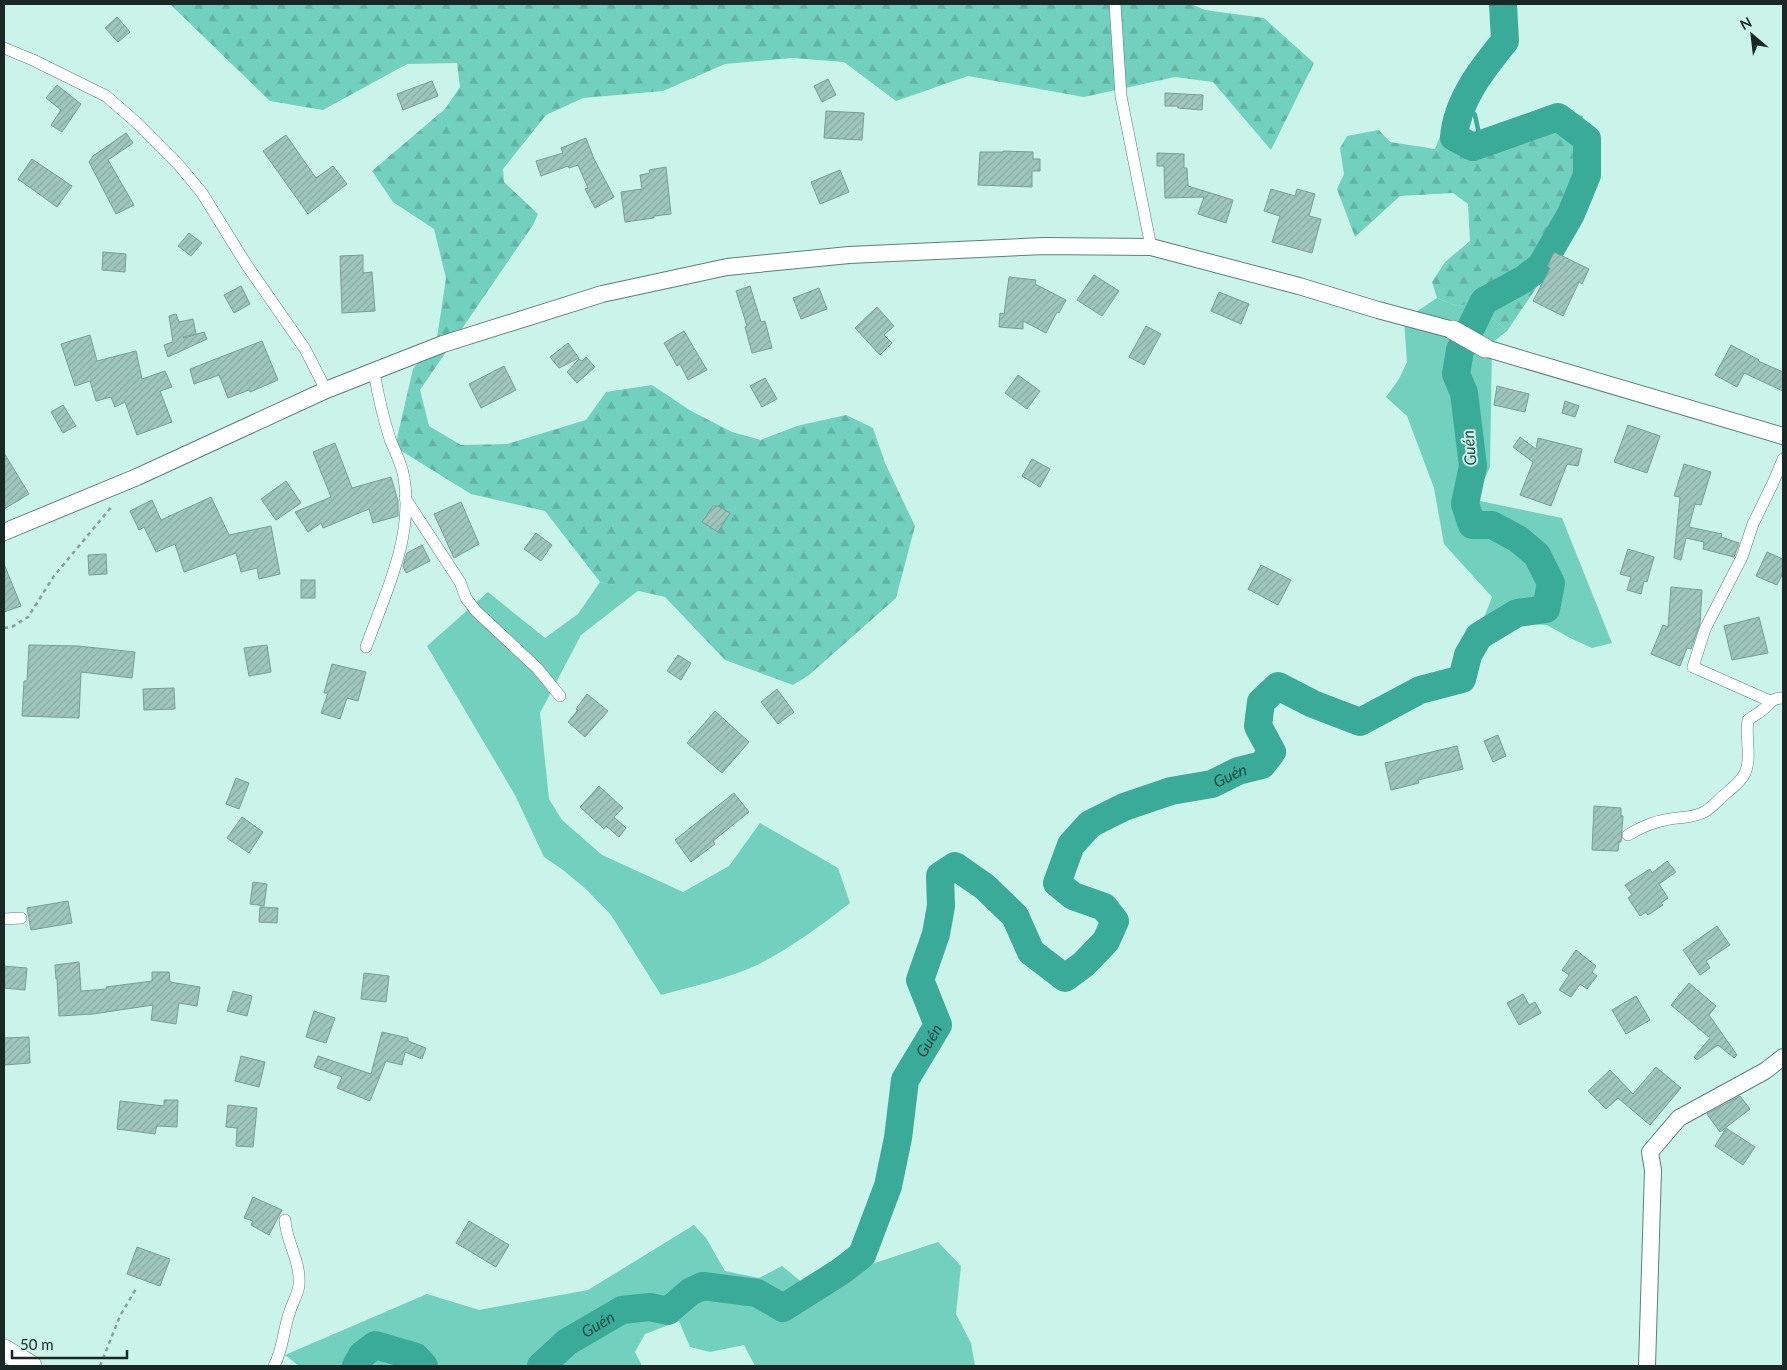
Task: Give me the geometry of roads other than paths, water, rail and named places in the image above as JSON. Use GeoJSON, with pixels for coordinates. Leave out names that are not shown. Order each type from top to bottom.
{"type":"FeatureCollection","features":[{"type":"Feature","properties":{"kind":"highway"},"geometry":{"type":"LineString","coordinates":[[4,1350],[31,1366]]}},
{"type":"Feature","properties":{"kind":"main road"},"geometry":{"type":"LineString","coordinates":[[4,532],[137,477],[326,390],[443,344],[602,294],[727,267],[850,255],[1024,246],[1151,247],[1299,286],[1453,330],[1486,348],[1783,436]]}},
{"type":"Feature","properties":{"kind":"main road"},"geometry":{"type":"LineString","coordinates":[[1647,1366],[1653,1190],[1653,1170],[1650,1152],[1680,1118],[1765,1071],[1783,1057]]}},
{"type":"Feature","properties":{"kind":"street"},"geometry":{"type":"LineString","coordinates":[[1115,4],[1121,96],[1151,247]]}},
{"type":"Feature","properties":{"kind":"street"},"geometry":{"type":"LineString","coordinates":[[4,48],[106,96],[136,122],[178,164],[202,193],[242,258],[305,349],[326,390]]}},
{"type":"Feature","properties":{"kind":"street"},"geometry":{"type":"LineString","coordinates":[[366,648],[395,570],[402,545],[406,507],[405,480],[401,464],[390,440],[374,372]]}},
{"type":"Feature","properties":{"kind":"street"},"geometry":{"type":"LineString","coordinates":[[1770,701],[1693,667],[1705,630],[1742,557],[1754,524],[1774,483],[1783,458]]}},
{"type":"Feature","properties":{"kind":"street"},"geometry":{"type":"LineString","coordinates":[[406,498],[460,582],[466,598],[476,611],[537,668],[560,696]]}},
{"type":"Feature","properties":{"kind":"street"},"geometry":{"type":"LineString","coordinates":[[1628,835],[1651,824],[1669,819],[1688,818],[1702,813],[1714,805],[1734,787],[1745,773],[1748,720],[1766,708],[1770,701],[1775,698],[1783,698]]}},
{"type":"Feature","properties":{"kind":"street"},"geometry":{"type":"LineString","coordinates":[[4,919],[21,918]]}},
{"type":"Feature","properties":{"kind":"street"},"geometry":{"type":"LineString","coordinates":[[274,1366],[280,1355],[289,1313],[300,1285],[298,1268],[286,1233],[285,1220]]}},
{"type":"Feature","properties":{"kind":"waterway","name":"Guén"},"geometry":{"type":"LineString","coordinates":[[541,1366],[567,1342],[622,1310],[650,1307],[668,1311],[690,1292],[703,1286],[757,1293],[783,1308],[840,1272],[862,1255],[888,1186],[898,1138],[905,1080],[938,1025],[920,980],[936,934],[941,906],[940,876],[955,866],[985,887],[1015,916],[1031,952],[1065,978],[1084,964],[1106,941],[1115,921],[1104,907],[1073,896],[1057,883],[1071,845],[1090,824],[1124,807],[1171,791],[1212,784],[1238,771],[1262,765],[1272,752],[1258,726],[1261,702],[1278,686],[1313,704],[1360,722],[1420,690],[1462,679],[1468,655],[1479,636],[1517,613],[1546,609],[1551,583],[1537,555],[1518,539],[1492,525],[1472,525],[1465,504],[1473,466],[1464,393],[1456,374],[1460,350],[1484,301],[1524,279],[1541,266],[1571,214],[1587,175],[1587,139],[1558,117],[1473,147],[1454,137],[1456,124],[1465,98],[1480,74],[1505,41],[1503,4]]}},
{"type":"Feature","properties":{"kind":"waterway"},"geometry":{"type":"LineString","coordinates":[[1465,101],[1475,115],[1479,134],[1473,147]]}},
{"type":"Feature","properties":{"kind":"waterway","name":"Guén"},"geometry":{"type":"LineString","coordinates":[[356,1366],[362,1355],[375,1345],[416,1357],[424,1366]]}}]}
